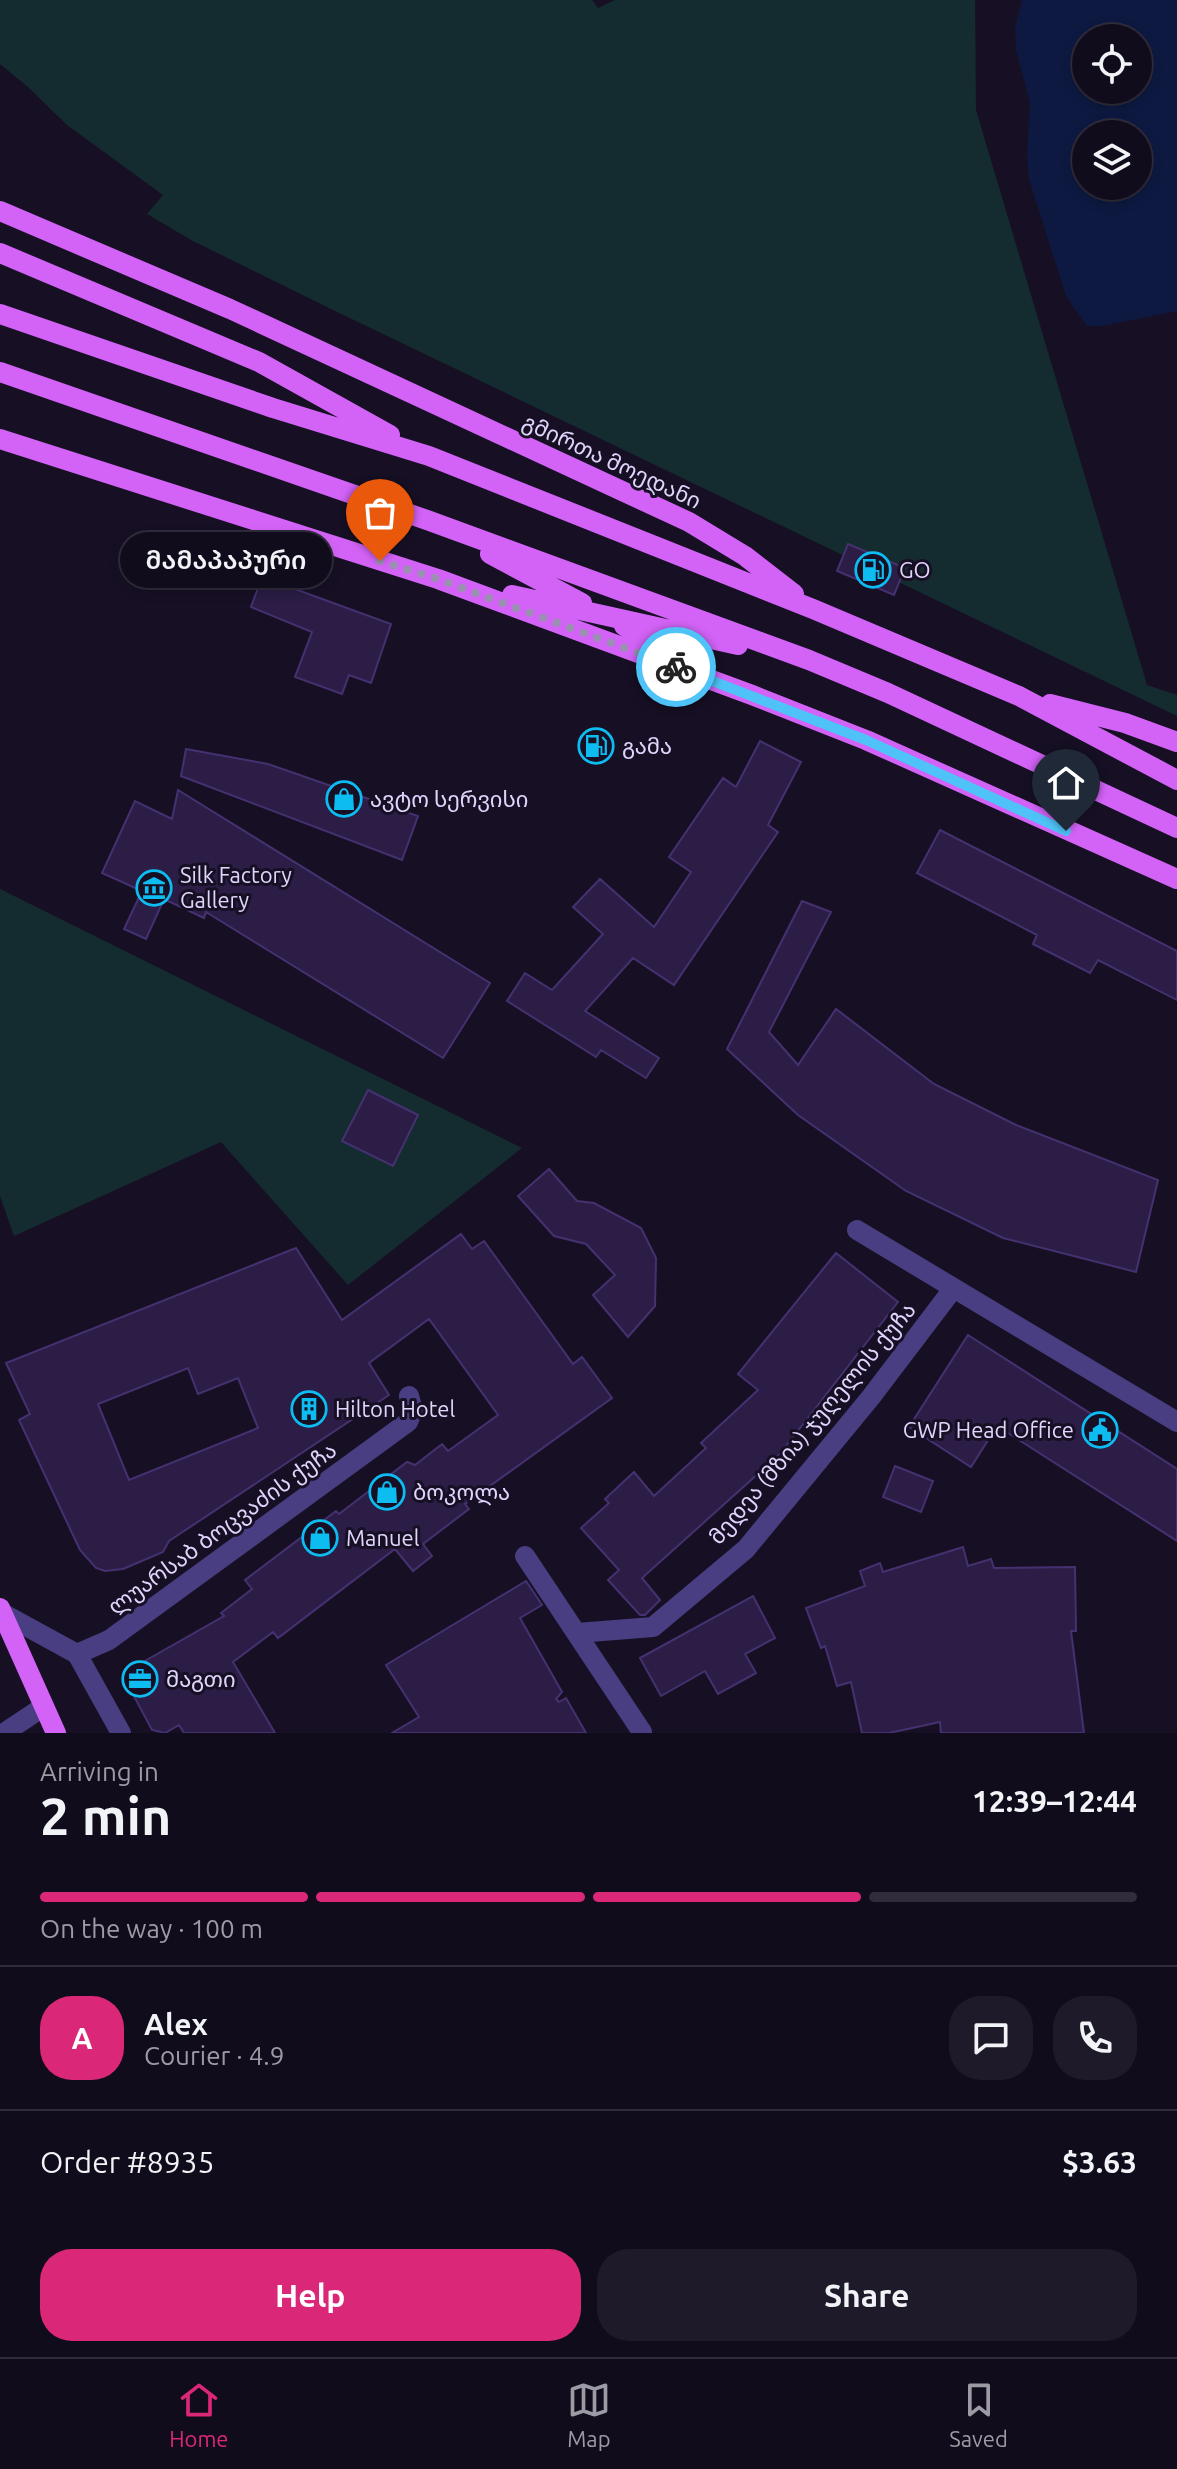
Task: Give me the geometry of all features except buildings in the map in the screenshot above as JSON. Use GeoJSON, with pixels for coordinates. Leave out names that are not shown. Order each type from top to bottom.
{"type":"FeatureCollection","features":[{"type":"Feature","properties":{"kind":"main road","name":"გმირთა მოედანი"},"geometry":{"type":"LineString","coordinates":[[0,211],[230,309],[689,522],[745,556],[813,609]]}},
{"type":"Feature","properties":{"kind":"main road"},"geometry":{"type":"LineString","coordinates":[[0,253],[259,362],[429,456]]}},
{"type":"Feature","properties":{"kind":"main road"},"geometry":{"type":"LineString","coordinates":[[0,314],[273,408],[429,456],[813,609],[1019,696],[1177,780]]}},
{"type":"Feature","properties":{"kind":"main road"},"geometry":{"type":"LineString","coordinates":[[0,372],[427,520],[809,660],[888,693],[1177,828]]}},
{"type":"Feature","properties":{"kind":"main road"},"geometry":{"type":"LineString","coordinates":[[0,439],[438,579],[752,695],[866,740],[1177,879]]}},
{"type":"Feature","properties":{"kind":"main road"},"geometry":{"type":"LineString","coordinates":[[427,520],[752,695]]}},
{"type":"Feature","properties":{"kind":"main road"},"geometry":{"type":"LineString","coordinates":[[438,579],[809,660]]}},
{"type":"Feature","properties":{"kind":"main road"},"geometry":{"type":"LineString","coordinates":[[1019,696],[1125,723],[1177,742]]}},
{"type":"Feature","properties":{"kind":"main road"},"geometry":{"type":"LineString","coordinates":[[1,1611],[56,1733]]}},
{"type":"Feature","properties":{"kind":"street"},"geometry":{"type":"LineString","coordinates":[[857,1230],[1177,1422]]}},
{"type":"Feature","properties":{"kind":"street","name":"მედეა (მზია) ჯუღელის ქუჩა"},"geometry":{"type":"LineString","coordinates":[[577,1633],[653,1627],[746,1549],[871,1397],[953,1289]]}},
{"type":"Feature","properties":{"kind":"street","name":"ლუარსაბ ბოცვაძის ქუჩა"},"geometry":{"type":"LineString","coordinates":[[77,1654],[109,1640],[408,1422],[413,1410],[409,1396]]}},
{"type":"Feature","properties":{"kind":"street"},"geometry":{"type":"LineString","coordinates":[[525,1556],[642,1732]]}},
{"type":"Feature","properties":{"kind":"street"},"geometry":{"type":"LineString","coordinates":[[1,1611],[77,1654],[121,1733]]}},
{"type":"Feature","properties":{"kind":"street"},"geometry":{"type":"LineString","coordinates":[[4,1733],[43,1707]]}},
{"type":"Feature","properties":{"kind":"green space"},"geometry":{"type":"Polygon","coordinates":[[[0,0],[592,0],[598,8],[615,0],[975,0],[976,110],[1147,685],[1177,695],[1177,716],[331,309],[193,241],[147,214],[163,195],[67,125],[0,64],[0,0]]]}},
{"type":"Feature","properties":{"kind":"green space"},"geometry":{"type":"Polygon","coordinates":[[[0,889],[522,1148],[348,1285],[221,1142],[14,1236],[0,1196],[0,889]]]}},
{"type":"Feature","properties":{"kind":"water"},"geometry":{"type":"Polygon","coordinates":[[[1022,0],[1177,0],[1177,311],[1102,326],[1087,326],[1066,296],[1029,179],[1030,103],[1016,50],[1015,28],[1022,0]]]}},
{"type":"Feature","properties":{"kind":"way so far"},"geometry":{"type":"LineString","coordinates":[[380,561],[438,579],[676,667]]}},
{"type":"Feature","properties":{"kind":"place","name":"მამაპაპური"},"geometry":{"type":"Point","coordinates":[380,561]}},
{"type":"Feature","properties":{"kind":"place","name":"GO"},"geometry":{"type":"Point","coordinates":[873,570]}},
{"type":"Feature","properties":{"kind":"place","name":"გამა"},"geometry":{"type":"Point","coordinates":[596,746]}},
{"type":"Feature","properties":{"kind":"place","name":"ავტო სერვისი"},"geometry":{"type":"Point","coordinates":[344,799]}},
{"type":"Feature","properties":{"kind":"place","name":"Silk Factory Gallery"},"geometry":{"type":"Point","coordinates":[154,888]}},
{"type":"Feature","properties":{"kind":"place","name":"Hilton Hotel"},"geometry":{"type":"Point","coordinates":[309,1409]}},
{"type":"Feature","properties":{"kind":"place","name":"GWP Head Office"},"geometry":{"type":"Point","coordinates":[1100,1430]}},
{"type":"Feature","properties":{"kind":"place","name":"ბოკოლა"},"geometry":{"type":"Point","coordinates":[387,1492]}},
{"type":"Feature","properties":{"kind":"place","name":"Manuel"},"geometry":{"type":"Point","coordinates":[320,1538]}},
{"type":"Feature","properties":{"kind":"place","name":"მაგთი"},"geometry":{"type":"Point","coordinates":[140,1679]}},
{"type":"Feature","properties":{"kind":"route"},"geometry":{"type":"LineString","coordinates":[[676,667],[866,740],[1066,831]]}}]}
